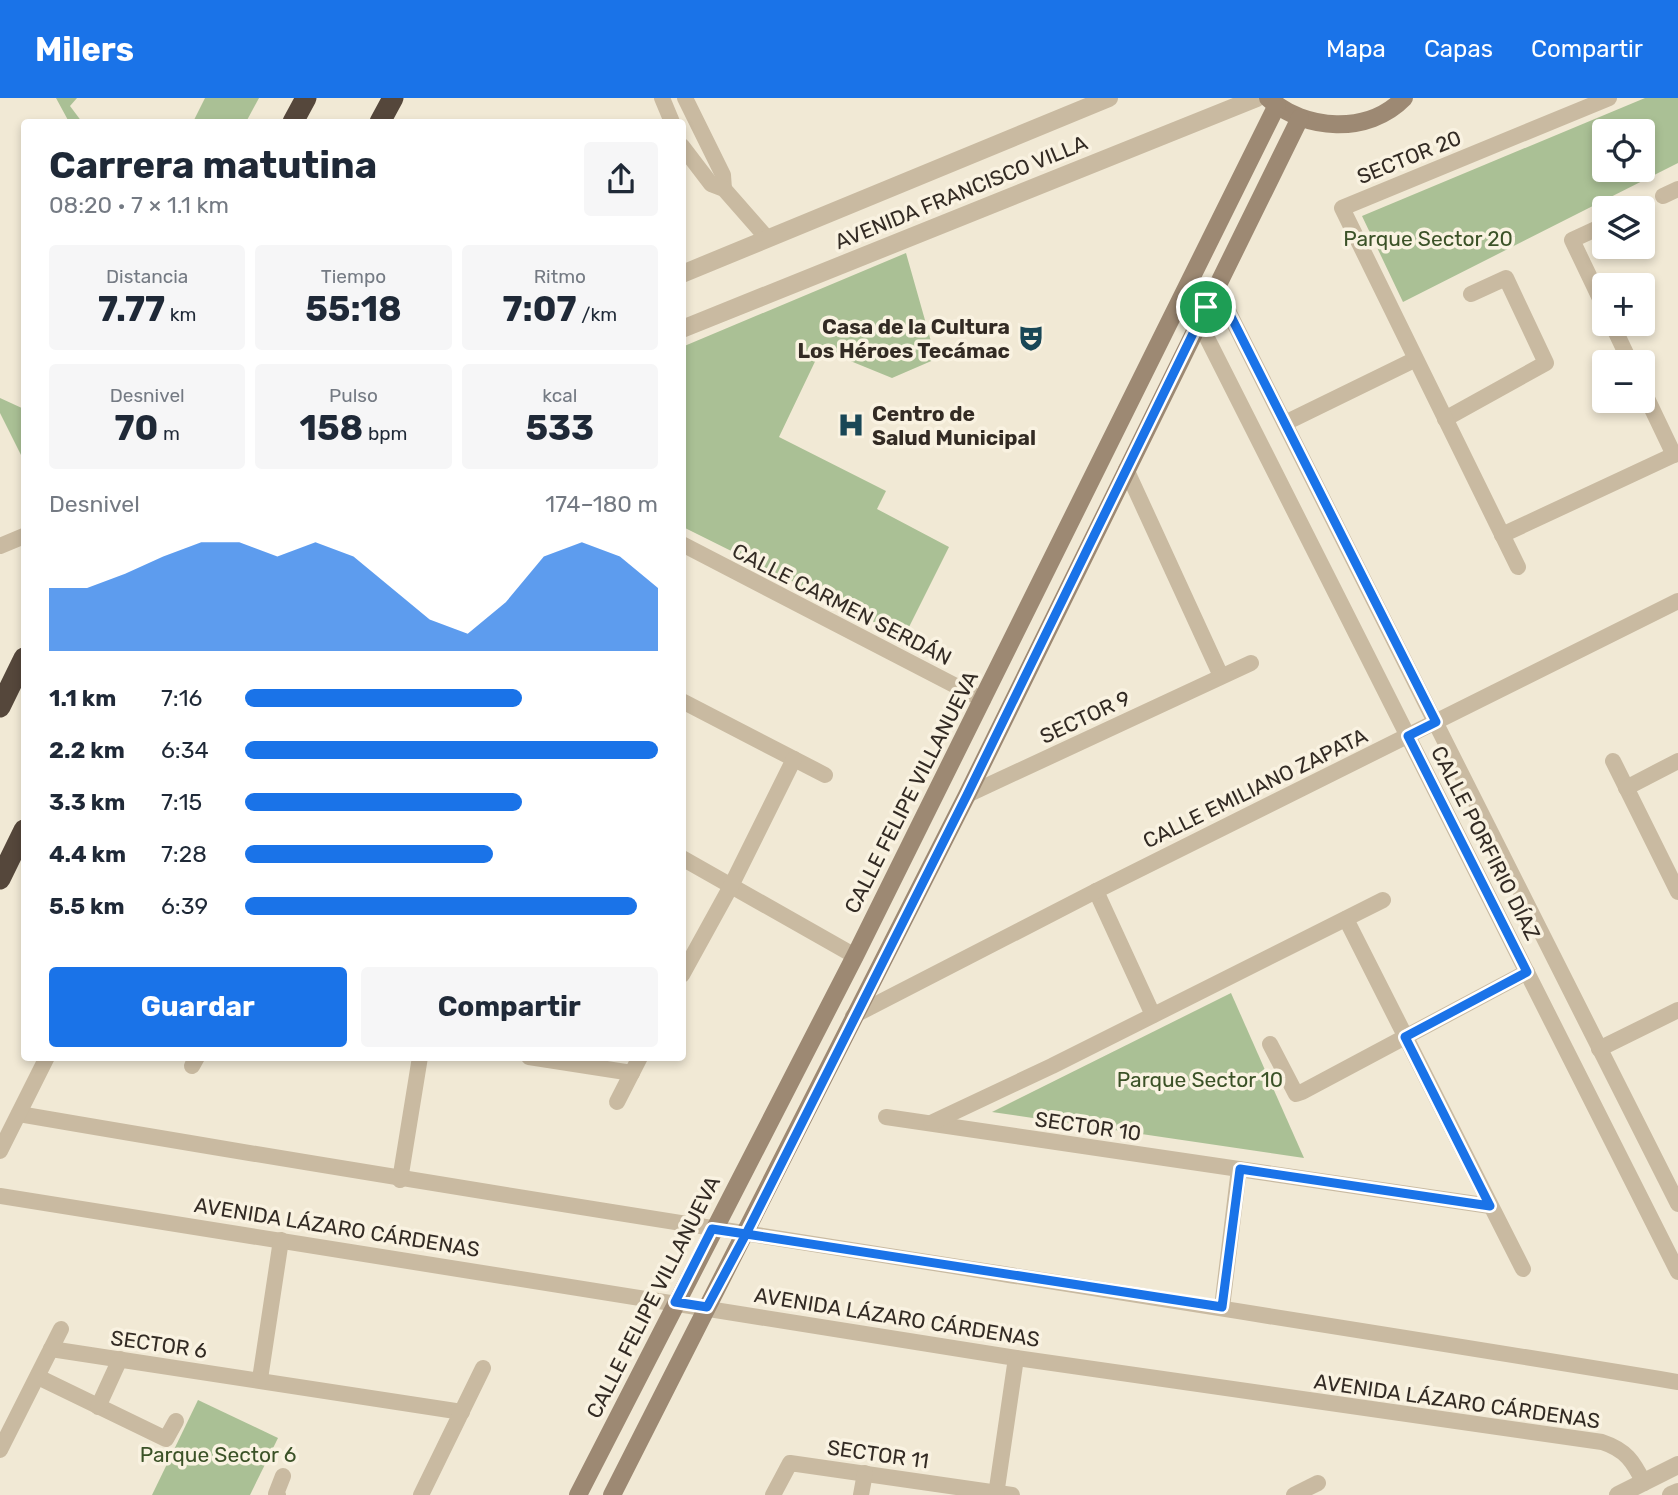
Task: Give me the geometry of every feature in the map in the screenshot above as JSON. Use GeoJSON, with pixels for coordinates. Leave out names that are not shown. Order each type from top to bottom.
{"type":"FeatureCollection","features":[{"type":"Feature","properties":{"kind":"highway"},"geometry":{"type":"LineString","coordinates":[[295,119],[306,98]]}},
{"type":"Feature","properties":{"kind":"highway"},"geometry":{"type":"LineString","coordinates":[[382,119],[393,98]]}},
{"type":"Feature","properties":{"kind":"highway"},"geometry":{"type":"LineString","coordinates":[[0,707],[21,664]]}},
{"type":"Feature","properties":{"kind":"highway"},"geometry":{"type":"LineString","coordinates":[[0,879],[21,836]]}},
{"type":"Feature","properties":{"kind":"main road"},"geometry":{"type":"LineString","coordinates":[[1273,102],[1300,118],[1333,125],[1366,121],[1396,106],[1404,98]]}},
{"type":"Feature","properties":{"kind":"main road","name":"CALLE FELIPE VILLANUEVA"},"geometry":{"type":"LineString","coordinates":[[578,1495],[712,1229],[855,956],[983,700],[1273,102]]}},
{"type":"Feature","properties":{"kind":"main road"},"geometry":{"type":"LineString","coordinates":[[612,1495],[967,795],[1300,118]]}},
{"type":"Feature","properties":{"kind":"street"},"geometry":{"type":"LineString","coordinates":[[663,98],[671,119]]}},
{"type":"Feature","properties":{"kind":"street"},"geometry":{"type":"LineString","coordinates":[[685,98],[723,175],[724,189]]}},
{"type":"Feature","properties":{"kind":"street","name":"AVENIDA FRANCISCO VILLA"},"geometry":{"type":"LineString","coordinates":[[686,272],[1109,98]]}},
{"type":"Feature","properties":{"kind":"street","name":"AVENIDA FRANCISCO VILLA"},"geometry":{"type":"LineString","coordinates":[[686,327],[1257,98]]}},
{"type":"Feature","properties":{"kind":"street","name":"SECTOR 20"},"geometry":{"type":"LineString","coordinates":[[1518,567],[1414,360],[1342,208],[1609,98]]}},
{"type":"Feature","properties":{"kind":"street"},"geometry":{"type":"LineString","coordinates":[[686,151],[711,184],[724,189],[766,238]]}},
{"type":"Feature","properties":{"kind":"street"},"geometry":{"type":"LineString","coordinates":[[1592,231],[1572,240],[1592,282]]}},
{"type":"Feature","properties":{"kind":"street"},"geometry":{"type":"LineString","coordinates":[[1444,419],[1546,363],[1506,278],[1471,294]]}},
{"type":"Feature","properties":{"kind":"street","name":"CALLE PORFIRIO DÍAZ"},"geometry":{"type":"LineString","coordinates":[[1216,287],[1678,1203]]}},
{"type":"Feature","properties":{"kind":"street","name":"CALLE PORFIRIO DÍAZ"},"geometry":{"type":"LineString","coordinates":[[1199,321],[1678,1272]]}},
{"type":"Feature","properties":{"kind":"street"},"geometry":{"type":"LineString","coordinates":[[1285,423],[1414,360]]}},
{"type":"Feature","properties":{"kind":"street"},"geometry":{"type":"LineString","coordinates":[[1502,535],[1676,454],[1655,413]]}},
{"type":"Feature","properties":{"kind":"street"},"geometry":{"type":"LineString","coordinates":[[1126,469],[1221,677]]}},
{"type":"Feature","properties":{"kind":"street"},"geometry":{"type":"LineString","coordinates":[[0,546],[21,537]]}},
{"type":"Feature","properties":{"kind":"street","name":"CALLE CARMEN SERDÁN"},"geometry":{"type":"LineString","coordinates":[[686,546],[983,700]]}},
{"type":"Feature","properties":{"kind":"street","name":"CALLE EMILIANO ZAPATA"},"geometry":{"type":"LineString","coordinates":[[853,1016],[1096,891],[1678,601]]}},
{"type":"Feature","properties":{"kind":"street","name":"SECTOR 9"},"geometry":{"type":"LineString","coordinates":[[967,795],[1251,663]]}},
{"type":"Feature","properties":{"kind":"street"},"geometry":{"type":"LineString","coordinates":[[686,703],[825,775]]}},
{"type":"Feature","properties":{"kind":"street"},"geometry":{"type":"LineString","coordinates":[[686,968],[731,886],[794,760]]}},
{"type":"Feature","properties":{"kind":"street"},"geometry":{"type":"LineString","coordinates":[[1612,761],[1678,892]]}},
{"type":"Feature","properties":{"kind":"street"},"geometry":{"type":"LineString","coordinates":[[1626,788],[1678,761]]}},
{"type":"Feature","properties":{"kind":"street"},"geometry":{"type":"LineString","coordinates":[[686,860],[855,956]]}},
{"type":"Feature","properties":{"kind":"street"},"geometry":{"type":"LineString","coordinates":[[1096,891],[1153,1015]]}},
{"type":"Feature","properties":{"kind":"street","name":"SECTOR 10"},"geometry":{"type":"LineString","coordinates":[[930,1123],[1382,900]]}},
{"type":"Feature","properties":{"kind":"street"},"geometry":{"type":"LineString","coordinates":[[1346,919],[1522,1269]]}},
{"type":"Feature","properties":{"kind":"street"},"geometry":{"type":"LineString","coordinates":[[1270,1044],[1296,1094],[1527,972]]}},
{"type":"Feature","properties":{"kind":"street"},"geometry":{"type":"LineString","coordinates":[[1599,1049],[1678,1010]]}},
{"type":"Feature","properties":{"kind":"street"},"geometry":{"type":"LineString","coordinates":[[0,1151],[45,1061]]}},
{"type":"Feature","properties":{"kind":"street"},"geometry":{"type":"LineString","coordinates":[[400,1180],[419,1061]]}},
{"type":"Feature","properties":{"kind":"street"},"geometry":{"type":"LineString","coordinates":[[554,1061],[632,1073]]}},
{"type":"Feature","properties":{"kind":"street"},"geometry":{"type":"LineString","coordinates":[[617,1102],[638,1061]]}},
{"type":"Feature","properties":{"kind":"street"},"geometry":{"type":"LineString","coordinates":[[19,1114],[400,1180],[1222,1307],[1678,1382]]}},
{"type":"Feature","properties":{"kind":"street","name":"SECTOR 10"},"geometry":{"type":"LineString","coordinates":[[887,1117],[1490,1206]]}},
{"type":"Feature","properties":{"kind":"street"},"geometry":{"type":"LineString","coordinates":[[1222,1307],[1240,1169]]}},
{"type":"Feature","properties":{"kind":"street","name":"AVENIDA LÁZARO CÁRDENAS"},"geometry":{"type":"LineString","coordinates":[[0,1196],[1016,1358],[1602,1442],[1620,1448],[1633,1461],[1644,1483]]}},
{"type":"Feature","properties":{"kind":"street"},"geometry":{"type":"LineString","coordinates":[[260,1379],[281,1240]]}},
{"type":"Feature","properties":{"kind":"street"},"geometry":{"type":"LineString","coordinates":[[0,1450],[61,1329]]}},
{"type":"Feature","properties":{"kind":"street","name":"SECTOR 6"},"geometry":{"type":"LineString","coordinates":[[51,1349],[462,1412]]}},
{"type":"Feature","properties":{"kind":"street","name":"SECTOR 11"},"geometry":{"type":"LineString","coordinates":[[773,1495],[790,1463],[1001,1494],[1016,1358]]}},
{"type":"Feature","properties":{"kind":"street"},"geometry":{"type":"LineString","coordinates":[[98,1407],[120,1359]]}},
{"type":"Feature","properties":{"kind":"street"},"geometry":{"type":"LineString","coordinates":[[421,1495],[483,1368]]}},
{"type":"Feature","properties":{"kind":"street"},"geometry":{"type":"LineString","coordinates":[[38,1377],[166,1439],[176,1421]]}},
{"type":"Feature","properties":{"kind":"street"},"geometry":{"type":"LineString","coordinates":[[1618,1495],[1678,1465]]}},
{"type":"Feature","properties":{"kind":"street"},"geometry":{"type":"LineString","coordinates":[[861,1495],[864,1473]]}},
{"type":"Feature","properties":{"kind":"street"},"geometry":{"type":"LineString","coordinates":[[278,1495],[276,1494],[284,1476]]}},
{"type":"Feature","properties":{"kind":"street"},"geometry":{"type":"LineString","coordinates":[[1294,1495],[1318,1483]]}},
{"type":"Feature","properties":{"kind":"street"},"geometry":{"type":"LineString","coordinates":[[1671,1495],[1678,1492]]}},
{"type":"Feature","properties":{"kind":"green space"},"geometry":{"type":"Polygon","coordinates":[[[56,98],[77,98],[70,106],[80,119],[67,119],[56,98]]]}},
{"type":"Feature","properties":{"kind":"green space"},"geometry":{"type":"Polygon","coordinates":[[[205,98],[259,98],[248,119],[194,119],[205,98]]]}},
{"type":"Feature","properties":{"kind":"green space","name":"Parque Sector 20"},"geometry":{"type":"Polygon","coordinates":[[[1645,98],[1678,98],[1678,163],[1655,175],[1655,119],[1595,119],[1645,98]]]}},
{"type":"Feature","properties":{"kind":"green space","name":"Parque Sector 20"},"geometry":{"type":"Polygon","coordinates":[[[1592,120],[1592,182],[1640,182],[1613,196],[1592,196],[1592,206],[1403,302],[1362,216],[1592,120]]]}},
{"type":"Feature","properties":{"kind":"green space"},"geometry":{"type":"Polygon","coordinates":[[[906,253],[936,359],[892,378],[821,349],[779,437],[886,491],[877,509],[949,547],[904,637],[686,528],[686,345],[906,253]]]}},
{"type":"Feature","properties":{"kind":"green space"},"geometry":{"type":"Polygon","coordinates":[[[0,398],[21,408],[21,455],[0,413],[0,398]]]}},
{"type":"Feature","properties":{"kind":"green space","name":"Parque Sector 10"},"geometry":{"type":"Polygon","coordinates":[[[1231,993],[1304,1158],[992,1112],[1231,993]]]}},
{"type":"Feature","properties":{"kind":"green space","name":"Parque Sector 6"},"geometry":{"type":"Polygon","coordinates":[[[198,1400],[278,1438],[250,1495],[152,1495],[198,1400]]]}},
{"type":"Feature","properties":{"kind":"place","name":"Casa de la Cultura Los Héroes Tecámac"},"geometry":{"type":"Point","coordinates":[1031,338]}},
{"type":"Feature","properties":{"kind":"place","name":"Centro de Salud Municipal"},"geometry":{"type":"Point","coordinates":[851,425]}},
{"type":"Feature","properties":{"kind":"route"},"geometry":{"type":"LineString","coordinates":[[1206,307],[967,795],[853,1016],[746,1234],[712,1229],[675,1302],[707,1307],[746,1234],[1222,1307],[1240,1169],[1490,1206],[1405,1037],[1527,972],[1408,736],[1436,722],[1216,287],[1206,307]]}}]}
